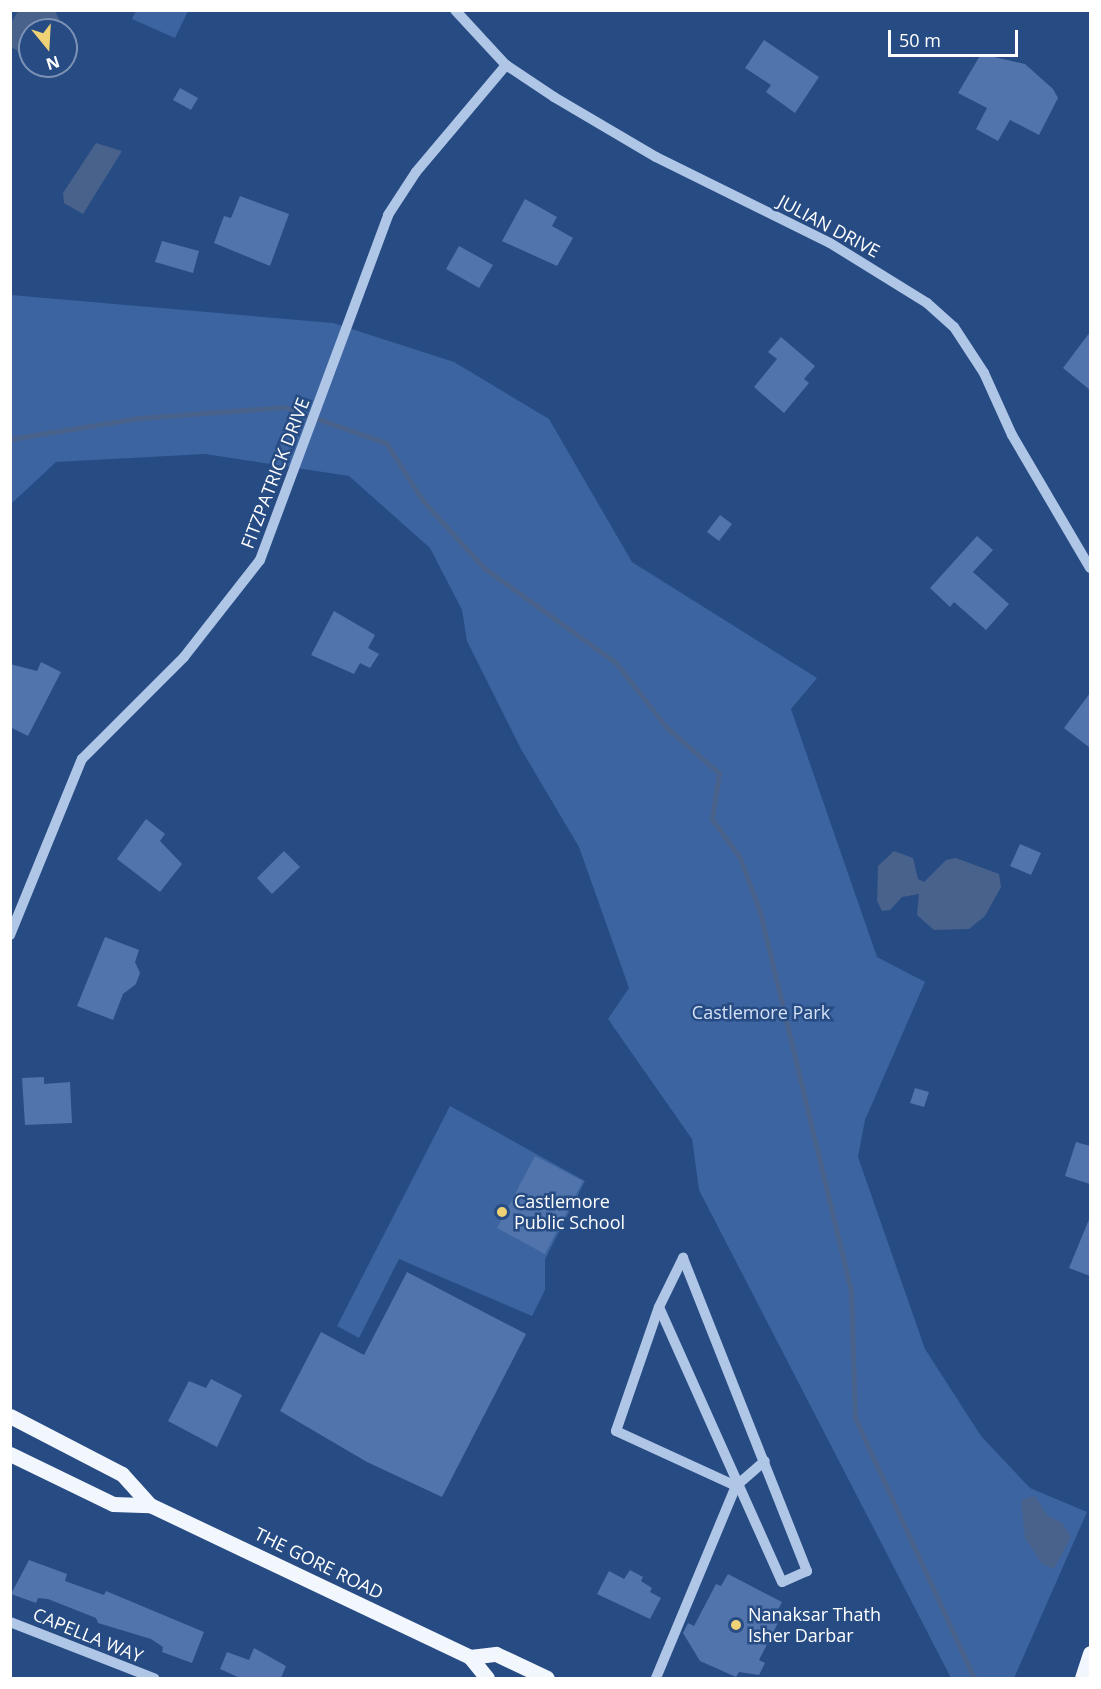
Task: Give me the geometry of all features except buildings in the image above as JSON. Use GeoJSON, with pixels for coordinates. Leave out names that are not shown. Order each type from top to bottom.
{"type":"FeatureCollection","features":[{"type":"Feature","properties":{"kind":"main road","name":"THE GORE ROAD"},"geometry":{"type":"LineString","coordinates":[[10,1416],[122,1474],[150,1505],[470,1657],[487,1678]]}},
{"type":"Feature","properties":{"kind":"main road","name":"THE GORE ROAD"},"geometry":{"type":"LineString","coordinates":[[10,1454],[113,1504],[150,1505]]}},
{"type":"Feature","properties":{"kind":"main road"},"geometry":{"type":"LineString","coordinates":[[1082,1678],[1090,1653]]}},
{"type":"Feature","properties":{"kind":"main road","name":"THE GORE ROAD"},"geometry":{"type":"LineString","coordinates":[[470,1657],[496,1654],[547,1678]]}},
{"type":"Feature","properties":{"kind":"street","name":"JULIAN DRIVE"},"geometry":{"type":"LineString","coordinates":[[454,10],[506,65],[653,156],[830,243],[927,303],[954,327],[984,373],[1011,435],[1090,568]]}},
{"type":"Feature","properties":{"kind":"street","name":"FITZPATRICK DRIVE"},"geometry":{"type":"LineString","coordinates":[[10,935],[82,759],[184,657],[260,560],[388,215],[416,172],[506,65]]}},
{"type":"Feature","properties":{"kind":"street"},"geometry":{"type":"LineString","coordinates":[[659,1307],[736,1486],[782,1582],[807,1571],[806,1561],[683,1258],[659,1307],[616,1431],[736,1486]]}},
{"type":"Feature","properties":{"kind":"street"},"geometry":{"type":"LineString","coordinates":[[656,1678],[686,1598],[736,1486],[765,1461]]}},
{"type":"Feature","properties":{"kind":"street","name":"CAPELLA WAY"},"geometry":{"type":"LineString","coordinates":[[10,1622],[154,1678]]}},
{"type":"Feature","properties":{"kind":"green space"},"geometry":{"type":"Polygon","coordinates":[[[136,10],[188,11],[175,38],[132,19],[136,10]]]}},
{"type":"Feature","properties":{"kind":"green space","name":"Castlemore Park"},"geometry":{"type":"Polygon","coordinates":[[[11,295],[333,323],[454,362],[549,419],[632,562],[817,678],[791,709],[877,957],[925,982],[865,1120],[858,1157],[925,1349],[981,1436],[1030,1488],[1087,1512],[1014,1678],[951,1678],[699,1190],[692,1139],[608,1019],[629,988],[579,847],[521,749],[467,641],[462,610],[430,548],[349,476],[205,454],[56,462],[11,504],[11,295]]]}},
{"type":"Feature","properties":{"kind":"green space"},"geometry":{"type":"Polygon","coordinates":[[[450,1106],[585,1181],[545,1259],[545,1290],[532,1316],[399,1259],[359,1338],[337,1326],[450,1106]]]}},
{"type":"Feature","properties":{"kind":"shaded area"},"geometry":{"type":"Polygon","coordinates":[[[18,11],[55,11],[58,18],[18,18],[18,51],[11,47],[11,23],[18,11]]]}},
{"type":"Feature","properties":{"kind":"shaded area"},"geometry":{"type":"Polygon","coordinates":[[[96,143],[122,151],[83,214],[64,203],[63,193],[96,143]]]}},
{"type":"Feature","properties":{"kind":"shaded area"},"geometry":{"type":"Polygon","coordinates":[[[894,851],[913,858],[918,879],[924,882],[946,860],[956,858],[999,874],[1001,887],[985,916],[969,929],[934,930],[917,915],[919,894],[902,897],[890,910],[882,911],[877,901],[878,866],[894,851]]]}},
{"type":"Feature","properties":{"kind":"shaded area"},"geometry":{"type":"Polygon","coordinates":[[[1035,1496],[1047,1515],[1062,1523],[1071,1537],[1054,1569],[1042,1564],[1025,1538],[1021,1500],[1035,1496]]]}},
{"type":"Feature","properties":{"kind":"waterway"},"geometry":{"type":"LineString","coordinates":[[10,439],[139,418],[284,407],[386,443],[423,501],[484,568],[616,663],[667,728],[719,773],[712,819],[740,858],[760,912],[851,1291],[855,1418],[974,1678]]}},
{"type":"Feature","properties":{"kind":"place","name":"Castlemore Public School"},"geometry":{"type":"Point","coordinates":[502,1212]}},
{"type":"Feature","properties":{"kind":"place","name":"Nanaksar Thath Isher Darbar"},"geometry":{"type":"Point","coordinates":[736,1625]}}]}
